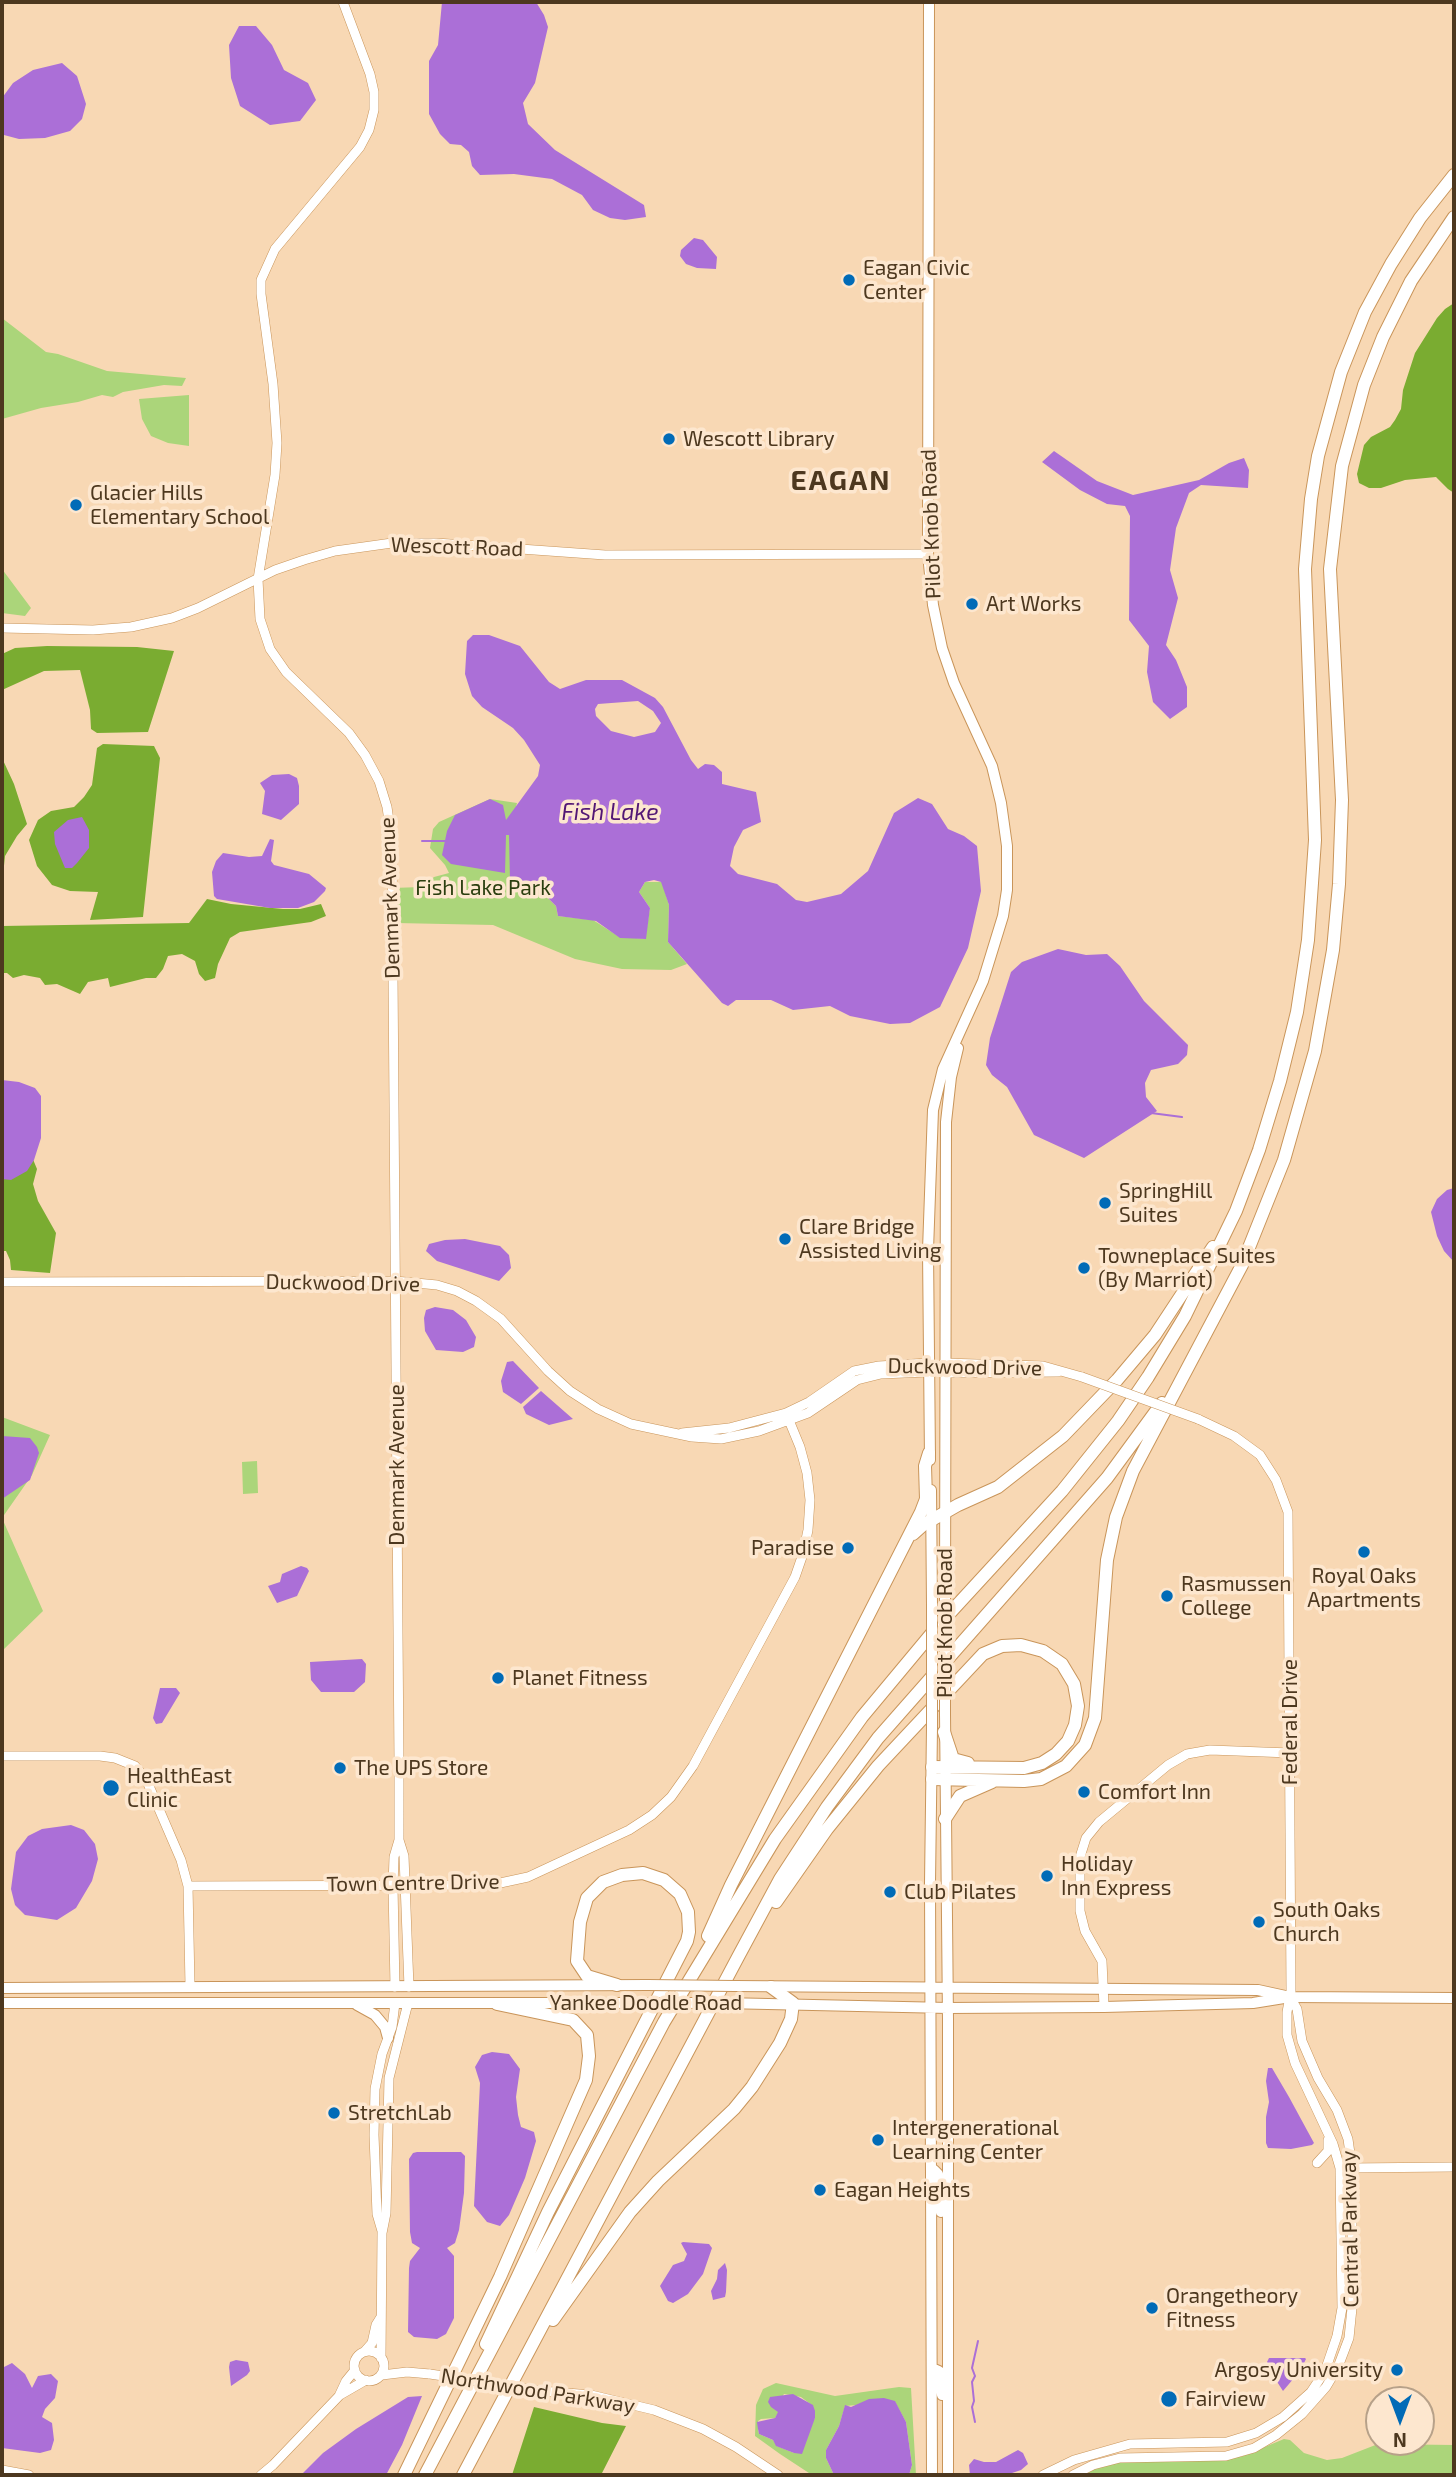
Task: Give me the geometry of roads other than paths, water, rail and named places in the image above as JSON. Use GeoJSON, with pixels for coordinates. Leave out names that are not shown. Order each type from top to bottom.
{"type":"FeatureCollection","features":[{"type":"Feature","properties":{"kind":"highway"},"geometry":{"type":"LineString","coordinates":[[425,2475],[664,2022],[775,1839],[862,1717],[937,1628],[1062,1491],[1118,1421],[1185,1315],[1236,1211],[1259,1150],[1280,1081],[1297,1012],[1308,940],[1315,840],[1306,569],[1311,499],[1318,456],[1341,372],[1365,312],[1420,218],[1454,175]]}},
{"type":"Feature","properties":{"kind":"highway"},"geometry":{"type":"LineString","coordinates":[[938,1773],[1024,1781],[1054,1774],[1066,1766],[1085,1745],[1095,1718],[1107,1560],[1116,1517],[1133,1471],[1242,1265],[1284,1160],[1315,1051],[1333,950],[1339,884],[1342,800],[1330,569],[1342,466],[1364,385],[1383,337],[1411,281],[1454,217]]}},
{"type":"Feature","properties":{"kind":"highway"},"geometry":{"type":"LineString","coordinates":[[907,1541],[923,1525],[998,1487],[1063,1436],[1090,1410],[1155,1335],[1236,1211]]}},
{"type":"Feature","properties":{"kind":"highway"},"geometry":{"type":"LineString","coordinates":[[463,2475],[780,1879],[827,1807],[878,1738],[1108,1478],[1154,1415],[1203,1338]]}},
{"type":"Feature","properties":{"kind":"highway"},"geometry":{"type":"LineString","coordinates":[[691,1975],[731,1885],[907,1541],[926,1499],[925,1466],[929,1453]]}},
{"type":"Feature","properties":{"kind":"highway"},"geometry":{"type":"LineString","coordinates":[[738,1957],[827,1829],[870,1776],[983,1654],[1002,1646],[1021,1644],[1043,1651],[1062,1664],[1074,1684],[1078,1706],[1075,1725],[1068,1741],[1056,1754],[1042,1763],[1024,1768],[986,1768],[938,1773]]}},
{"type":"Feature","properties":{"kind":"highway"},"geometry":{"type":"LineString","coordinates":[[938,1730],[953,1759],[986,1768]]}},
{"type":"Feature","properties":{"kind":"highway"},"geometry":{"type":"LineString","coordinates":[[945,1819],[960,1796],[999,1779]]}},
{"type":"Feature","properties":{"kind":"highway"},"geometry":{"type":"LineString","coordinates":[[443,2440],[548,2211],[687,1941],[688,1912],[680,1894],[664,1880],[643,1873],[622,1875],[603,1882],[587,1898],[580,1922],[577,1961],[587,1976],[617,1985]]}},
{"type":"Feature","properties":{"kind":"highway"},"geometry":{"type":"LineString","coordinates":[[519,2369],[630,2213],[658,2181],[734,2109],[752,2087],[780,2043],[791,2019],[793,2003],[771,1987]]}},
{"type":"Feature","properties":{"kind":"highway"},"geometry":{"type":"LineString","coordinates":[[404,2475],[505,2265],[586,2080],[589,2056],[587,2035],[573,2020],[497,2004]]}},
{"type":"Feature","properties":{"kind":"main road","name":"Pilot Knob Road"},"geometry":{"type":"LineString","coordinates":[[929,2],[928,554],[933,606],[942,648],[954,683],[992,766],[1002,803],[1007,846],[1007,890],[1003,916],[983,981],[943,1069],[933,1110],[928,1250],[928,1368],[938,1773],[931,1988],[932,2475]]}},
{"type":"Feature","properties":{"kind":"main road","name":"Pilot Knob Road"},"geometry":{"type":"LineString","coordinates":[[938,1730],[945,1714],[946,1122],[951,1077],[964,1025]]}},
{"type":"Feature","properties":{"kind":"main road","name":"Duckwood Drive"},"geometry":{"type":"LineString","coordinates":[[928,1368],[944,1368]]}},
{"type":"Feature","properties":{"kind":"main road","name":"Pilot Knob Road"},"geometry":{"type":"LineString","coordinates":[[938,1773],[945,1819],[948,2008],[948,2475]]}},
{"type":"Feature","properties":{"kind":"main road","name":"Yankee Doodle Road"},"geometry":{"type":"LineString","coordinates":[[2,1988],[648,1985],[1258,1990],[1290,1997]]}},
{"type":"Feature","properties":{"kind":"main road"},"geometry":{"type":"LineString","coordinates":[[117,2003],[185,1997],[190,1992],[190,1986]]}},
{"type":"Feature","properties":{"kind":"main road","name":"Denmark Avenue"},"geometry":{"type":"LineString","coordinates":[[395,1987],[395,2003]]}},
{"type":"Feature","properties":{"kind":"main road","name":"Denmark Avenue"},"geometry":{"type":"LineString","coordinates":[[408,2003],[410,1987]]}},
{"type":"Feature","properties":{"kind":"main road","name":"Yankee Doodle Road"},"geometry":{"type":"LineString","coordinates":[[2,2003],[793,2003],[948,2008],[1253,2003],[1290,1997],[1454,1998]]}},
{"type":"Feature","properties":{"kind":"main road"},"geometry":{"type":"LineString","coordinates":[[354,2003],[375,2015],[385,2027],[388,2038]]}},
{"type":"Feature","properties":{"kind":"main road","name":"Pilot Knob Road"},"geometry":{"type":"LineString","coordinates":[[931,2169],[938,2174],[941,2212],[947,2223]]}},
{"type":"Feature","properties":{"kind":"main road","name":"Pilot Knob Road"},"geometry":{"type":"LineString","coordinates":[[931,2204],[939,2286],[948,2297]]}},
{"type":"Feature","properties":{"kind":"main road","name":"Pilot Knob Road"},"geometry":{"type":"LineString","coordinates":[[932,2368],[939,2371],[948,2425]]}},
{"type":"Feature","properties":{"kind":"street","name":"Denmark Avenue"},"geometry":{"type":"LineString","coordinates":[[343,2],[370,74],[374,110],[369,130],[360,147],[275,249],[261,280],[277,443],[275,475],[258,579],[260,619],[270,649],[286,672],[357,744],[379,781],[387,807],[392,842],[399,1840],[394,1857],[393,1886],[395,1987]]}},
{"type":"Feature","properties":{"kind":"street","name":"Wescott Road"},"geometry":{"type":"LineString","coordinates":[[2,628],[93,630],[131,627],[180,614],[275,570],[335,551],[392,543],[436,543],[605,555],[928,554]]}},
{"type":"Feature","properties":{"kind":"street","name":"Duckwood Drive"},"geometry":{"type":"LineString","coordinates":[[2,1282],[396,1281],[437,1285],[476,1301],[501,1319],[548,1371],[570,1391],[598,1409],[631,1424],[692,1437],[721,1439],[759,1431],[787,1417],[854,1371],[879,1366],[928,1368]]}},
{"type":"Feature","properties":{"kind":"street","name":"Duckwood Drive"},"geometry":{"type":"LineString","coordinates":[[944,1368],[1021,1364],[1053,1367],[1058,1372],[1082,1377],[1198,1419],[1234,1436],[1260,1455]]}},
{"type":"Feature","properties":{"kind":"street","name":"Town Centre Drive"},"geometry":{"type":"LineString","coordinates":[[188,1886],[482,1885],[528,1877],[629,1830],[652,1815],[671,1797],[693,1766],[795,1577],[803,1554],[808,1530],[808,1487],[800,1447],[787,1417]]}},
{"type":"Feature","properties":{"kind":"street","name":"Federal Drive"},"geometry":{"type":"LineString","coordinates":[[1260,1455],[1276,1480],[1288,1512],[1290,1997]]}},
{"type":"Feature","properties":{"kind":"street"},"geometry":{"type":"LineString","coordinates":[[1104,2007],[1102,1961],[1085,1931],[1080,1911],[1080,1857],[1086,1838],[1099,1822],[1163,1769],[1187,1754],[1210,1750],[1290,1753]]}},
{"type":"Feature","properties":{"kind":"street"},"geometry":{"type":"LineString","coordinates":[[2,1756],[100,1756],[115,1758],[135,1766],[149,1784],[181,1860],[188,1886],[190,1986]]}},
{"type":"Feature","properties":{"kind":"street","name":"Denmark Avenue"},"geometry":{"type":"LineString","coordinates":[[399,1840],[404,1856],[410,1987]]}},
{"type":"Feature","properties":{"kind":"street","name":"Central Parkway"},"geometry":{"type":"LineString","coordinates":[[1043,2475],[1074,2460],[1130,2444],[1227,2442],[1256,2433],[1283,2417],[1311,2392],[1325,2371],[1337,2336],[1342,2308],[1340,2168],[1327,2132],[1295,2063],[1287,2035],[1290,1997]]}},
{"type":"Feature","properties":{"kind":"street","name":"Central Parkway"},"geometry":{"type":"LineString","coordinates":[[1073,2475],[1093,2465],[1120,2458],[1226,2456],[1254,2448],[1276,2435],[1302,2414],[1326,2387],[1338,2367],[1349,2337],[1352,2308],[1352,2168],[1348,2140],[1337,2110],[1318,2078],[1302,2041],[1297,2009],[1290,1997]]}},
{"type":"Feature","properties":{"kind":"street","name":"Denmark Avenue"},"geometry":{"type":"LineString","coordinates":[[382,2233],[377,2214],[374,2122],[376,2080],[395,2003]]}},
{"type":"Feature","properties":{"kind":"street","name":"Denmark Avenue"},"geometry":{"type":"LineString","coordinates":[[383,2361],[382,2233],[386,2213],[389,2078],[408,2003]]}},
{"type":"Feature","properties":{"kind":"street"},"geometry":{"type":"LineString","coordinates":[[1317,2163],[1328,2151],[1327,2132]]}},
{"type":"Feature","properties":{"kind":"street"},"geometry":{"type":"LineString","coordinates":[[1340,2168],[1454,2167]]}},
{"type":"Feature","properties":{"kind":"street","name":"Denmark Avenue"},"geometry":{"type":"LineString","coordinates":[[363,2352],[370,2348],[381,2317]]}},
{"type":"Feature","properties":{"kind":"street"},"geometry":{"type":"LineString","coordinates":[[261,2475],[273,2466],[338,2396],[355,2371],[356,2358],[363,2352],[373,2351],[383,2361],[382,2375],[373,2381],[366,2380],[355,2371]]}},
{"type":"Feature","properties":{"kind":"street","name":"Northwood Parkway"},"geometry":{"type":"LineString","coordinates":[[383,2361],[407,2372]]}},
{"type":"Feature","properties":{"kind":"street","name":"Northwood Parkway"},"geometry":{"type":"LineString","coordinates":[[382,2375],[407,2372],[430,2374],[542,2391],[591,2395],[654,2410],[703,2429],[778,2475]]}},
{"type":"Feature","properties":{"kind":"street"},"geometry":{"type":"LineString","coordinates":[[338,2396],[366,2380]]}},
{"type":"Feature","properties":{"kind":"street"},"geometry":{"type":"LineString","coordinates":[[2,2470],[29,2475]]}},
{"type":"Feature","properties":{"kind":"water"},"geometry":{"type":"Polygon","coordinates":[[[442,2],[536,2],[548,27],[535,83],[523,103],[528,124],[555,150],[644,205],[646,217],[625,220],[610,218],[593,210],[582,195],[552,179],[514,174],[480,175],[472,166],[469,152],[461,145],[450,144],[440,134],[429,114],[429,61],[438,45],[442,2]]]}},
{"type":"Feature","properties":{"kind":"water"},"geometry":{"type":"Polygon","coordinates":[[[239,26],[256,26],[272,45],[284,70],[308,83],[316,100],[300,121],[270,125],[240,106],[231,78],[229,45],[239,26]]]}},
{"type":"Feature","properties":{"kind":"water"},"geometry":{"type":"Polygon","coordinates":[[[62,63],[77,76],[86,104],[82,119],[70,131],[45,138],[19,139],[4,135],[2,98],[13,83],[33,70],[62,63]]]}},
{"type":"Feature","properties":{"kind":"water"},"geometry":{"type":"Polygon","coordinates":[[[694,238],[703,240],[717,257],[716,269],[697,268],[686,264],[680,256],[681,250],[694,238]]]}},
{"type":"Feature","properties":{"kind":"water"},"geometry":{"type":"Polygon","coordinates":[[[1054,451],[1097,481],[1133,495],[1199,480],[1244,458],[1249,470],[1248,488],[1201,485],[1189,493],[1176,528],[1170,570],[1178,598],[1166,645],[1176,660],[1187,687],[1187,707],[1170,719],[1153,702],[1147,672],[1149,646],[1129,620],[1130,516],[1125,506],[1107,504],[1080,490],[1042,462],[1054,451]]]}},
{"type":"Feature","properties":{"kind":"water","name":"Fish Lake"},"geometry":{"type":"Polygon","coordinates":[[[473,635],[489,635],[520,646],[549,682],[560,689],[586,680],[622,680],[655,698],[663,707],[698,769],[705,764],[714,765],[722,772],[722,784],[756,792],[761,822],[743,830],[734,847],[730,866],[738,874],[777,884],[796,900],[807,902],[841,894],[868,871],[894,813],[918,798],[932,804],[948,829],[977,846],[981,891],[968,948],[940,1007],[910,1023],[890,1024],[850,1016],[830,1006],[793,1010],[771,1000],[736,1000],[728,1006],[722,1003],[668,942],[669,905],[661,882],[645,882],[639,892],[650,908],[646,939],[620,938],[596,921],[558,916],[556,906],[540,890],[510,881],[509,835],[506,835],[505,873],[451,864],[442,855],[447,831],[455,815],[490,799],[503,805],[506,820],[538,776],[540,765],[513,728],[482,707],[472,696],[465,674],[467,641],[473,635]],[[638,701],[598,704],[595,709],[596,716],[611,731],[634,737],[655,732],[661,723],[653,711],[638,701]]]}},
{"type":"Feature","properties":{"kind":"water"},"geometry":{"type":"Polygon","coordinates":[[[289,774],[297,778],[299,804],[281,820],[262,814],[265,791],[260,783],[272,775],[289,774]]]}},
{"type":"Feature","properties":{"kind":"water"},"geometry":{"type":"Polygon","coordinates":[[[82,817],[89,830],[89,848],[72,868],[65,868],[55,844],[54,832],[68,820],[82,817]]]}},
{"type":"Feature","properties":{"kind":"water"},"geometry":{"type":"Polygon","coordinates":[[[270,839],[274,840],[271,861],[274,865],[309,874],[326,888],[325,891],[314,902],[298,908],[270,908],[217,899],[214,896],[212,872],[223,853],[262,856],[270,839]]]}},
{"type":"Feature","properties":{"kind":"water"},"geometry":{"type":"Polygon","coordinates":[[[1058,949],[1086,955],[1107,954],[1120,966],[1144,1001],[1188,1045],[1187,1055],[1178,1064],[1151,1070],[1145,1083],[1146,1097],[1157,1111],[1084,1158],[1034,1135],[1007,1087],[992,1075],[986,1065],[990,1038],[1011,972],[1022,962],[1058,949]]]}},
{"type":"Feature","properties":{"kind":"water"},"geometry":{"type":"Polygon","coordinates":[[[2,1080],[35,1088],[41,1096],[41,1138],[34,1160],[27,1171],[11,1180],[2,1179],[2,1080]]]}},
{"type":"Feature","properties":{"kind":"water"},"geometry":{"type":"Polygon","coordinates":[[[1454,1188],[1454,1262],[1444,1251],[1437,1236],[1431,1212],[1437,1199],[1447,1190],[1454,1188]]]}},
{"type":"Feature","properties":{"kind":"water"},"geometry":{"type":"Polygon","coordinates":[[[465,1239],[500,1246],[509,1255],[511,1268],[499,1281],[437,1261],[426,1251],[429,1244],[465,1239]]]}},
{"type":"Feature","properties":{"kind":"water"},"geometry":{"type":"Polygon","coordinates":[[[435,1307],[453,1310],[466,1320],[476,1337],[474,1347],[463,1352],[436,1350],[425,1331],[424,1318],[426,1310],[435,1307]]]}},
{"type":"Feature","properties":{"kind":"water"},"geometry":{"type":"Polygon","coordinates":[[[513,1361],[539,1388],[521,1404],[503,1392],[501,1381],[507,1362],[513,1361]]]}},
{"type":"Feature","properties":{"kind":"water"},"geometry":{"type":"Polygon","coordinates":[[[541,1391],[573,1419],[549,1425],[526,1414],[523,1407],[541,1391]]]}},
{"type":"Feature","properties":{"kind":"water"},"geometry":{"type":"Polygon","coordinates":[[[2,1436],[30,1438],[39,1453],[30,1480],[2,1499],[2,1436]]]}},
{"type":"Feature","properties":{"kind":"water"},"geometry":{"type":"Polygon","coordinates":[[[301,1566],[309,1571],[297,1596],[277,1603],[268,1586],[280,1582],[282,1574],[301,1566]]]}},
{"type":"Feature","properties":{"kind":"water"},"geometry":{"type":"Polygon","coordinates":[[[362,1659],[366,1664],[365,1682],[354,1692],[321,1692],[311,1680],[310,1662],[362,1659]]]}},
{"type":"Feature","properties":{"kind":"water"},"geometry":{"type":"Polygon","coordinates":[[[160,1688],[176,1688],[180,1693],[162,1723],[156,1724],[153,1718],[160,1688]]]}},
{"type":"Feature","properties":{"kind":"water"},"geometry":{"type":"Polygon","coordinates":[[[71,1825],[84,1830],[95,1844],[98,1859],[92,1881],[76,1908],[57,1920],[25,1915],[15,1905],[11,1889],[16,1852],[28,1836],[42,1829],[71,1825]]]}},
{"type":"Feature","properties":{"kind":"water"},"geometry":{"type":"Polygon","coordinates":[[[492,2052],[509,2054],[520,2069],[516,2097],[518,2115],[521,2127],[534,2132],[536,2141],[525,2178],[509,2215],[500,2226],[487,2222],[474,2206],[480,2083],[475,2067],[482,2055],[492,2052]]]}},
{"type":"Feature","properties":{"kind":"water"},"geometry":{"type":"Polygon","coordinates":[[[1268,2068],[1272,2068],[1289,2097],[1314,2143],[1312,2145],[1291,2149],[1268,2148],[1268,2068]]]}},
{"type":"Feature","properties":{"kind":"water"},"geometry":{"type":"Polygon","coordinates":[[[417,2152],[461,2152],[465,2156],[459,2230],[455,2243],[447,2248],[454,2256],[454,2318],[446,2334],[437,2339],[414,2337],[408,2332],[410,2261],[420,2248],[412,2243],[410,2232],[409,2159],[417,2152]]]}},
{"type":"Feature","properties":{"kind":"water"},"geometry":{"type":"Polygon","coordinates":[[[681,2243],[709,2244],[712,2248],[703,2274],[688,2294],[673,2303],[668,2301],[660,2286],[673,2265],[684,2261],[687,2254],[681,2243]]]}},
{"type":"Feature","properties":{"kind":"water"},"geometry":{"type":"Polygon","coordinates":[[[725,2263],[725,2297],[713,2300],[711,2291],[718,2270],[725,2263]]]}},
{"type":"Feature","properties":{"kind":"water"},"geometry":{"type":"Polygon","coordinates":[[[1269,2358],[1306,2359],[1300,2371],[1283,2391],[1272,2374],[1267,2362],[1269,2358]]]}},
{"type":"Feature","properties":{"kind":"water"},"geometry":{"type":"Polygon","coordinates":[[[230,2362],[248,2362],[250,2371],[231,2386],[229,2367],[230,2362]]]}},
{"type":"Feature","properties":{"kind":"water"},"geometry":{"type":"Polygon","coordinates":[[[12,2363],[25,2374],[32,2388],[38,2376],[51,2374],[58,2381],[55,2398],[42,2417],[52,2423],[54,2440],[51,2450],[40,2453],[2,2448],[2,2368],[12,2363]]]}},
{"type":"Feature","properties":{"kind":"water"},"geometry":{"type":"Polygon","coordinates":[[[793,2394],[813,2405],[815,2411],[802,2454],[776,2446],[773,2440],[759,2434],[758,2429],[757,2422],[775,2418],[778,2412],[768,2402],[770,2397],[793,2394]]]}},
{"type":"Feature","properties":{"kind":"water"},"geometry":{"type":"Polygon","coordinates":[[[422,2396],[402,2445],[386,2475],[301,2475],[323,2453],[356,2429],[408,2397],[422,2396]]]}},
{"type":"Feature","properties":{"kind":"water"},"geometry":{"type":"Polygon","coordinates":[[[884,2398],[895,2401],[906,2422],[912,2465],[909,2475],[834,2475],[826,2458],[826,2450],[839,2426],[845,2405],[851,2407],[869,2399],[884,2398]]]}},
{"type":"Feature","properties":{"kind":"water"},"geometry":{"type":"Polygon","coordinates":[[[1018,2450],[1023,2453],[1028,2464],[1021,2470],[1006,2475],[970,2475],[969,2465],[974,2459],[996,2462],[1018,2450]]]}},
{"type":"Feature","properties":{"kind":"waterway"},"geometry":{"type":"LineString","coordinates":[[422,841],[446,841]]}},
{"type":"Feature","properties":{"kind":"waterway"},"geometry":{"type":"LineString","coordinates":[[1151,1113],[1182,1117]]}},
{"type":"Feature","properties":{"kind":"waterway"},"geometry":{"type":"LineString","coordinates":[[975,2422],[972,2407],[972,2382],[975,2376],[972,2368],[978,2341]]}},
{"type":"Feature","properties":{"kind":"place","name":"Eagan Civic Center"},"geometry":{"type":"Point","coordinates":[849,280]}},
{"type":"Feature","properties":{"kind":"place","name":"Wescott Library"},"geometry":{"type":"Point","coordinates":[669,439]}},
{"type":"Feature","properties":{"kind":"place","name":"Glacier Hills Elementary School"},"geometry":{"type":"Point","coordinates":[76,505]}},
{"type":"Feature","properties":{"kind":"place","name":"Art Works"},"geometry":{"type":"Point","coordinates":[972,604]}},
{"type":"Feature","properties":{"kind":"place","name":"SpringHill Suites"},"geometry":{"type":"Point","coordinates":[1105,1203]}},
{"type":"Feature","properties":{"kind":"place","name":"Clare Bridge Assisted Living"},"geometry":{"type":"Point","coordinates":[785,1239]}},
{"type":"Feature","properties":{"kind":"place","name":"Towneplace Suites (By Marriot)"},"geometry":{"type":"Point","coordinates":[1084,1268]}},
{"type":"Feature","properties":{"kind":"place","name":"Paradise"},"geometry":{"type":"Point","coordinates":[848,1548]}},
{"type":"Feature","properties":{"kind":"place","name":"Royal Oaks Apartments"},"geometry":{"type":"Point","coordinates":[1364,1552]}},
{"type":"Feature","properties":{"kind":"place","name":"Rasmussen College"},"geometry":{"type":"Point","coordinates":[1167,1596]}},
{"type":"Feature","properties":{"kind":"place","name":"Planet Fitness"},"geometry":{"type":"Point","coordinates":[498,1678]}},
{"type":"Feature","properties":{"kind":"place","name":"The UPS Store"},"geometry":{"type":"Point","coordinates":[340,1768]}},
{"type":"Feature","properties":{"kind":"place","name":"HealthEast Clinic"},"geometry":{"type":"Point","coordinates":[111,1788]}},
{"type":"Feature","properties":{"kind":"place","name":"Comfort Inn"},"geometry":{"type":"Point","coordinates":[1084,1792]}},
{"type":"Feature","properties":{"kind":"place","name":"Holiday Inn Express"},"geometry":{"type":"Point","coordinates":[1047,1876]}},
{"type":"Feature","properties":{"kind":"place","name":"Club Pilates"},"geometry":{"type":"Point","coordinates":[890,1892]}},
{"type":"Feature","properties":{"kind":"place","name":"South Oaks Church"},"geometry":{"type":"Point","coordinates":[1259,1922]}},
{"type":"Feature","properties":{"kind":"place","name":"StretchLab"},"geometry":{"type":"Point","coordinates":[334,2113]}},
{"type":"Feature","properties":{"kind":"place","name":"Intergenerational Learning Center"},"geometry":{"type":"Point","coordinates":[878,2140]}},
{"type":"Feature","properties":{"kind":"place","name":"Eagan Heights"},"geometry":{"type":"Point","coordinates":[820,2190]}},
{"type":"Feature","properties":{"kind":"place","name":"Orangetheory Fitness"},"geometry":{"type":"Point","coordinates":[1152,2308]}},
{"type":"Feature","properties":{"kind":"place","name":"Argosy University"},"geometry":{"type":"Point","coordinates":[1397,2370]}},
{"type":"Feature","properties":{"kind":"place","name":"Fairview"},"geometry":{"type":"Point","coordinates":[1169,2399]}},
{"type":"Feature","properties":{"kind":"district","name":"EAGAN"},"geometry":{"type":"Point","coordinates":[841,481]}},
{"type":"Feature","properties":{"kind":"park label","name":"Fish Lake Park"},"geometry":{"type":"Point","coordinates":[483,888]}}]}
